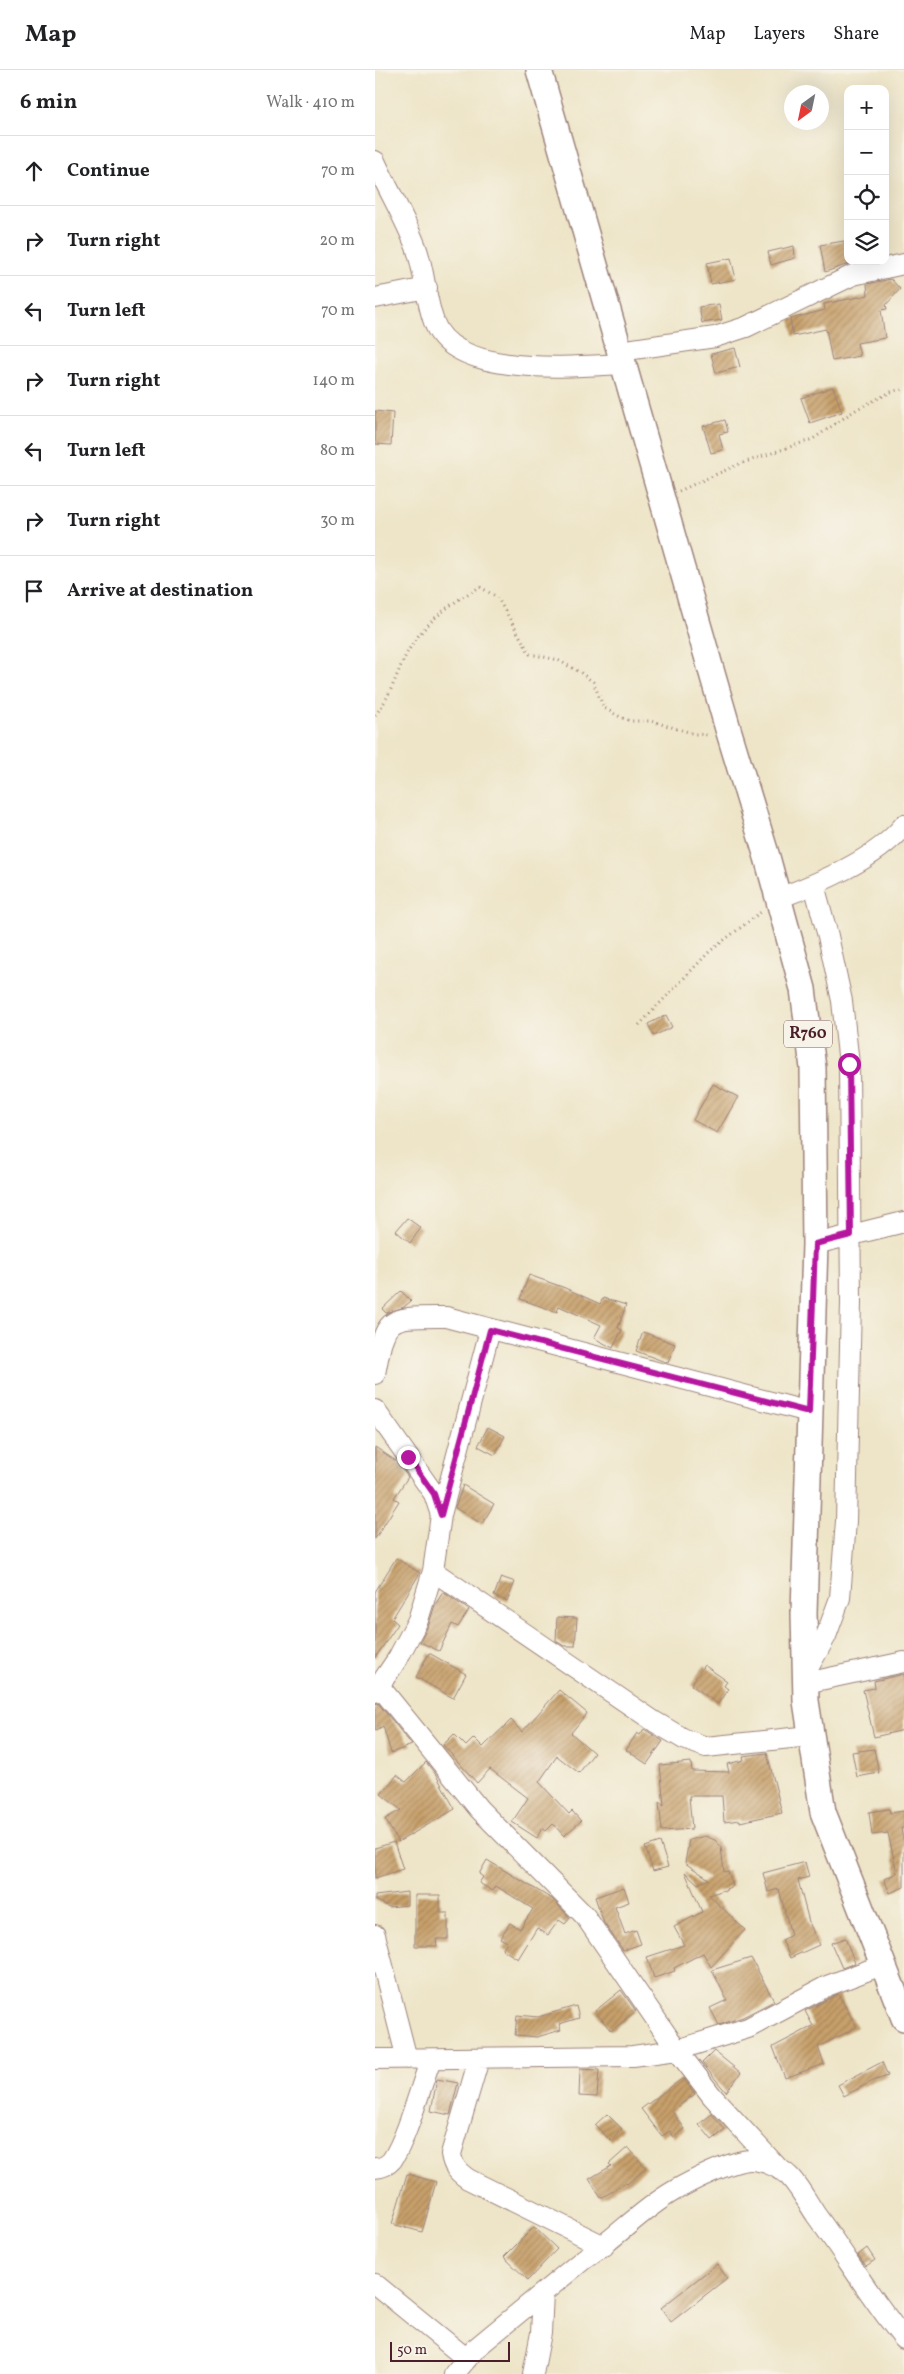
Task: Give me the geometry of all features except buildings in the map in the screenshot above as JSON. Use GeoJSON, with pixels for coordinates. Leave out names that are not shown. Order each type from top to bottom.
{"type":"FeatureCollection","features":[{"type":"Feature","properties":{"kind":"main road","name":"R760"},"geometry":{"type":"LineString","coordinates":[[539,70],[728,729],[779,898],[803,989],[813,1068],[815,1244],[804,1613],[810,1736],[823,1812],[904,2018]]}},
{"type":"Feature","properties":{"kind":"street"},"geometry":{"type":"LineString","coordinates":[[375,161],[416,248],[434,322],[441,334],[458,349],[483,360],[505,365],[569,366],[622,358],[715,337],[746,326],[853,275],[904,264]]}},
{"type":"Feature","properties":{"kind":"street"},"geometry":{"type":"LineString","coordinates":[[375,298],[427,288]]}},
{"type":"Feature","properties":{"kind":"street"},"geometry":{"type":"LineString","coordinates":[[779,898],[814,885],[873,852],[891,839],[904,825]]}},
{"type":"Feature","properties":{"kind":"street"},"geometry":{"type":"LineString","coordinates":[[806,1677],[828,1630],[840,1598],[846,1521],[851,1235],[849,1064],[843,1010],[828,936],[814,885]]}},
{"type":"Feature","properties":{"kind":"street"},"geometry":{"type":"LineString","coordinates":[[815,1244],[904,1222]]}},
{"type":"Feature","properties":{"kind":"street"},"geometry":{"type":"LineString","coordinates":[[375,1374],[382,1338],[390,1324],[403,1317],[446,1317],[809,1412]]}},
{"type":"Feature","properties":{"kind":"street"},"geometry":{"type":"LineString","coordinates":[[490,1330],[441,1515],[433,1571],[418,1620],[377,1690],[479,1809],[585,1916],[677,2050],[712,2096],[780,2170],[790,2178],[847,2258],[879,2309],[904,2339]]}},
{"type":"Feature","properties":{"kind":"street"},"geometry":{"type":"LineString","coordinates":[[375,1410],[434,1494],[441,1515]]}},
{"type":"Feature","properties":{"kind":"street"},"geometry":{"type":"LineString","coordinates":[[433,1571],[655,1722],[685,1739],[706,1747],[810,1736]]}},
{"type":"Feature","properties":{"kind":"street"},"geometry":{"type":"LineString","coordinates":[[806,1677],[904,1662]]}},
{"type":"Feature","properties":{"kind":"street"},"geometry":{"type":"LineString","coordinates":[[375,1935],[407,2059]]}},
{"type":"Feature","properties":{"kind":"street"},"geometry":{"type":"LineString","coordinates":[[375,2059],[633,2056],[677,2050],[748,2028],[827,1986],[882,1965]]}},
{"type":"Feature","properties":{"kind":"street"},"geometry":{"type":"LineString","coordinates":[[375,2168],[380,2168],[391,2161],[431,2058]]}},
{"type":"Feature","properties":{"kind":"street"},"geometry":{"type":"LineString","coordinates":[[479,2059],[451,2154],[455,2168],[468,2180],[604,2246]]}},
{"type":"Feature","properties":{"kind":"street"},"geometry":{"type":"LineString","coordinates":[[454,2374],[476,2348],[604,2246],[636,2217],[672,2192],[738,2160],[754,2160],[780,2170]]}},
{"type":"Feature","properties":{"kind":"street"},"geometry":{"type":"LineString","coordinates":[[375,2284],[467,2359]]}},
{"type":"Feature","properties":{"kind":"street"},"geometry":{"type":"LineString","coordinates":[[533,2374],[541,2333],[543,2293]]}},
{"type":"Feature","properties":{"kind":"path"},"geometry":{"type":"LineString","coordinates":[[663,499],[737,465],[813,439],[857,409],[893,391],[904,390]]}},
{"type":"Feature","properties":{"kind":"path"},"geometry":{"type":"LineString","coordinates":[[375,715],[385,703],[413,640],[432,620],[480,587],[497,597],[529,654],[558,660],[581,673],[593,682],[604,708],[613,714],[631,721],[651,722],[695,734],[711,735],[728,729]]}},
{"type":"Feature","properties":{"kind":"path"},"geometry":{"type":"LineString","coordinates":[[639,1025],[675,991],[710,951],[779,898]]}},
{"type":"Feature","properties":{"kind":"route"},"geometry":{"type":"LineString","coordinates":[[408,1457],[434,1494],[441,1515],[490,1330],[809,1412],[815,1244],[851,1235],[849,1064]]}}]}
